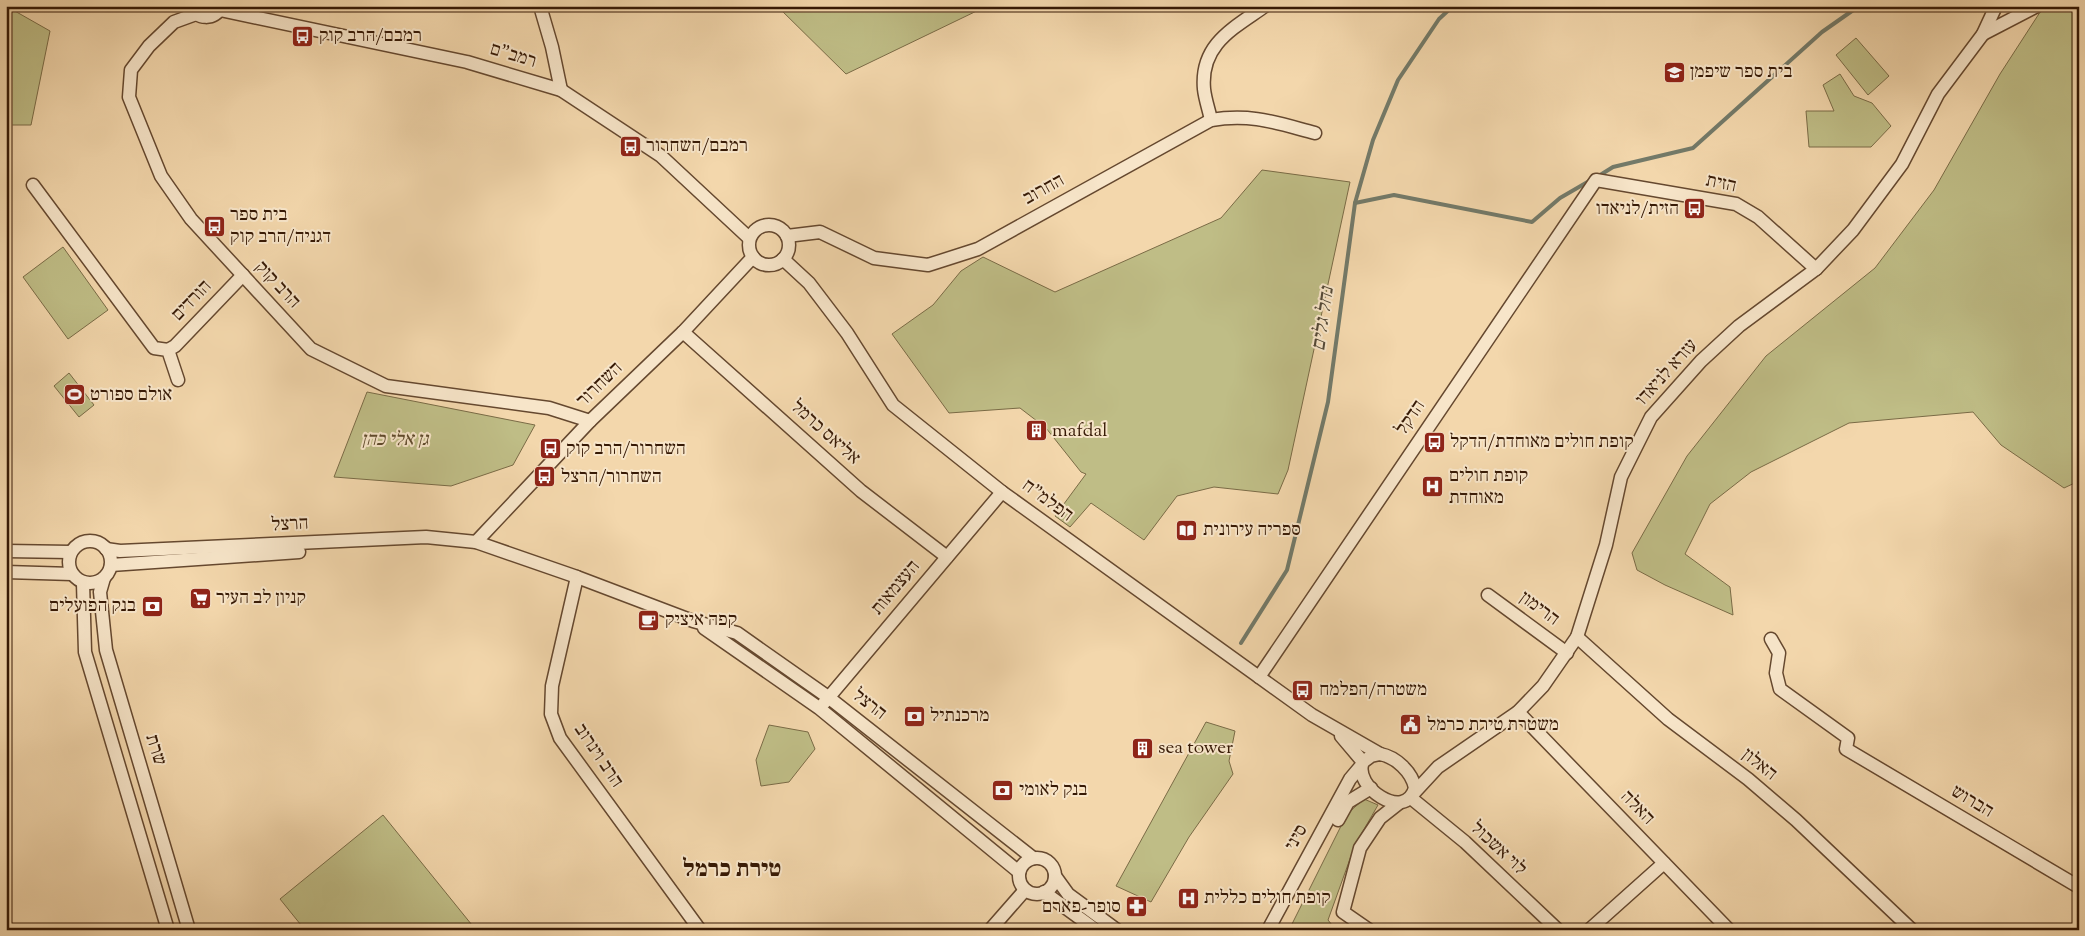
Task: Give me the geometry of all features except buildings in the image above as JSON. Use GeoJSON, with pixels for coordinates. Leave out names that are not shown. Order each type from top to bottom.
{"type":"FeatureCollection","features":[{"type":"Feature","properties":{"kind":"street"},"geometry":{"type":"LineString","coordinates":[[540,6],[552,47],[561,90]]}},
{"type":"Feature","properties":{"kind":"street"},"geometry":{"type":"LineString","coordinates":[[1211,120],[1204,88],[1206,62],[1221,37],[1265,6]]}},
{"type":"Feature","properties":{"kind":"street","name":"עזרא לניאדו"},"geometry":{"type":"LineString","coordinates":[[1369,930],[1343,912],[1360,848],[1380,818],[1408,798],[1438,767],[1518,712],[1543,686],[1567,653],[1577,638],[1606,545],[1621,477],[1651,417],[1701,361],[1739,326],[1816,270],[1853,230],[1902,164],[1938,94],[1983,34],[1996,6]]}},
{"type":"Feature","properties":{"kind":"street","name":"עזרא לניאדו"},"geometry":{"type":"LineString","coordinates":[[1983,34],[2037,6]]}},
{"type":"Feature","properties":{"kind":"street","name":"רמב\"ם"},"geometry":{"type":"LineString","coordinates":[[193,10],[201,17],[211,16],[221,8],[467,62],[561,90],[661,156],[748,238]]}},
{"type":"Feature","properties":{"kind":"street","name":"הרב קוק"},"geometry":{"type":"LineString","coordinates":[[193,10],[174,22],[149,46],[130,70],[128,97],[161,176],[191,219],[311,349],[386,386],[549,408],[590,421]]}},
{"type":"Feature","properties":{"kind":"street","name":"החרוב"},"geometry":{"type":"LineString","coordinates":[[787,236],[820,232],[874,258],[928,265],[978,249],[1211,120],[1233,116],[1267,120],[1316,133]]}},
{"type":"Feature","properties":{"kind":"street","name":"הזית"},"geometry":{"type":"LineString","coordinates":[[1596,180],[1736,204],[1758,217],[1816,270]]}},
{"type":"Feature","properties":{"kind":"street","name":"הדקל"},"geometry":{"type":"LineString","coordinates":[[1259,677],[1596,180]]}},
{"type":"Feature","properties":{"kind":"street"},"geometry":{"type":"LineString","coordinates":[[33,185],[154,348],[168,350],[178,380]]}},
{"type":"Feature","properties":{"kind":"street"},"geometry":{"type":"LineString","coordinates":[[767,225],[781,229],[787,236],[788,248],[783,258],[771,264],[764,264],[753,257],[748,238],[757,229],[767,225]]}},
{"type":"Feature","properties":{"kind":"street","name":"השחרור"},"geometry":{"type":"LineString","coordinates":[[476,542],[590,421],[683,332],[753,257]]}},
{"type":"Feature","properties":{"kind":"street","name":"הפלמ\"ח"},"geometry":{"type":"LineString","coordinates":[[783,258],[809,283],[847,333],[893,405],[1002,492],[1259,677],[1334,728],[1380,754]]}},
{"type":"Feature","properties":{"kind":"street","name":"הורדים"},"geometry":{"type":"LineString","coordinates":[[168,350],[175,346],[243,275]]}},
{"type":"Feature","properties":{"kind":"street","name":"אליאס כרמל"},"geometry":{"type":"LineString","coordinates":[[683,332],[862,490],[947,557]]}},
{"type":"Feature","properties":{"kind":"street","name":"העצמאות"},"geometry":{"type":"LineString","coordinates":[[819,708],[1002,492]]}},
{"type":"Feature","properties":{"kind":"street","name":"הרצל"},"geometry":{"type":"LineString","coordinates":[[106,549],[120,551],[426,537],[476,542],[577,577],[693,621],[737,633],[828,697],[1033,858]]}},
{"type":"Feature","properties":{"kind":"street"},"geometry":{"type":"LineString","coordinates":[[85,541],[97,542],[106,549],[110,554],[111,565],[104,578],[91,584],[84,583],[72,574],[68,564],[71,552],[75,547],[85,541]]}},
{"type":"Feature","properties":{"kind":"street","name":"הרצל"},"geometry":{"type":"LineString","coordinates":[[111,565],[476,542]]}},
{"type":"Feature","properties":{"kind":"street"},"geometry":{"type":"LineString","coordinates":[[6,551],[71,552]]}},
{"type":"Feature","properties":{"kind":"street"},"geometry":{"type":"LineString","coordinates":[[6,572],[72,574]]}},
{"type":"Feature","properties":{"kind":"street","name":"הרב וינרוב"},"geometry":{"type":"LineString","coordinates":[[577,577],[552,686],[551,714],[560,738],[700,930]]}},
{"type":"Feature","properties":{"kind":"street","name":"שרת"},"geometry":{"type":"LineString","coordinates":[[104,578],[100,592],[106,650],[189,930]]}},
{"type":"Feature","properties":{"kind":"street","name":"שרת"},"geometry":{"type":"LineString","coordinates":[[84,583],[85,652],[168,930]]}},
{"type":"Feature","properties":{"kind":"street","name":"הרימון"},"geometry":{"type":"LineString","coordinates":[[1488,595],[1567,653]]}},
{"type":"Feature","properties":{"kind":"street","name":"הרצל"},"geometry":{"type":"LineString","coordinates":[[693,621],[819,708],[1019,872]]}},
{"type":"Feature","properties":{"kind":"street","name":"האלון"},"geometry":{"type":"LineString","coordinates":[[1577,638],[1668,719],[1748,779],[1796,820],[1912,930]]}},
{"type":"Feature","properties":{"kind":"street","name":"הברוש"},"geometry":{"type":"LineString","coordinates":[[1771,639],[1779,653],[1776,673],[1780,690],[1848,738],[1846,749],[2079,887]]}},
{"type":"Feature","properties":{"kind":"street","name":"האלה"},"geometry":{"type":"LineString","coordinates":[[1518,712],[1729,930]]}},
{"type":"Feature","properties":{"kind":"street","name":"הפלמ\"ח"},"geometry":{"type":"LineString","coordinates":[[1334,728],[1362,764]]}},
{"type":"Feature","properties":{"kind":"street"},"geometry":{"type":"LineString","coordinates":[[1380,754],[1389,758],[1410,774],[1414,781],[1408,798],[1386,800],[1370,788],[1363,777],[1362,764],[1371,756],[1380,754]]}},
{"type":"Feature","properties":{"kind":"street","name":"סיני"},"geometry":{"type":"LineString","coordinates":[[1268,930],[1350,779],[1362,764]]}},
{"type":"Feature","properties":{"kind":"street","name":"עזרא לניאדו"},"geometry":{"type":"LineString","coordinates":[[1410,774],[1438,767]]}},
{"type":"Feature","properties":{"kind":"street","name":"סיני"},"geometry":{"type":"LineString","coordinates":[[1278,930],[1344,808],[1353,798],[1370,788]]}},
{"type":"Feature","properties":{"kind":"street","name":"לוי אשכול"},"geometry":{"type":"LineString","coordinates":[[1408,798],[1465,842],[1558,930]]}},
{"type":"Feature","properties":{"kind":"street"},"geometry":{"type":"LineString","coordinates":[[1055,876],[1052,886],[1044,892],[1032,894],[1025,890],[1019,880],[1019,872],[1024,863],[1033,858],[1048,862],[1068,894],[1117,930]]}},
{"type":"Feature","properties":{"kind":"street"},"geometry":{"type":"LineString","coordinates":[[1589,930],[1664,863]]}},
{"type":"Feature","properties":{"kind":"street"},"geometry":{"type":"LineString","coordinates":[[990,930],[1025,890]]}},
{"type":"Feature","properties":{"kind":"street"},"geometry":{"type":"LineString","coordinates":[[1044,892],[1096,930]]}},
{"type":"Feature","properties":{"kind":"green space"},"geometry":{"type":"Polygon","coordinates":[[[6,6],[50,31],[31,125],[6,125],[6,6]]]}},
{"type":"Feature","properties":{"kind":"green space"},"geometry":{"type":"Polygon","coordinates":[[[777,6],[987,6],[846,74],[777,6]]]}},
{"type":"Feature","properties":{"kind":"green space"},"geometry":{"type":"Polygon","coordinates":[[[2044,6],[2079,6],[2079,481],[2064,488],[2001,445],[1973,412],[1849,423],[1751,472],[1710,504],[1685,554],[1730,587],[1733,615],[1665,585],[1637,570],[1632,553],[1687,456],[1766,356],[1875,268],[1934,190],[2000,74],[2044,6]]]}},
{"type":"Feature","properties":{"kind":"green space"},"geometry":{"type":"Polygon","coordinates":[[[1856,38],[1889,76],[1868,95],[1836,55],[1856,38]]]}},
{"type":"Feature","properties":{"kind":"green space"},"geometry":{"type":"Polygon","coordinates":[[[1840,74],[1854,96],[1872,103],[1891,126],[1871,147],[1809,147],[1806,111],[1834,111],[1823,85],[1840,74]]]}},
{"type":"Feature","properties":{"kind":"green space"},"geometry":{"type":"Polygon","coordinates":[[[1262,170],[1350,182],[1288,470],[1278,494],[1214,487],[1177,496],[1144,540],[1091,503],[1070,527],[1055,516],[1086,474],[1081,472],[1046,428],[1020,408],[949,413],[892,334],[933,305],[961,271],[983,257],[1055,292],[1221,218],[1262,170]]]}},
{"type":"Feature","properties":{"kind":"green space"},"geometry":{"type":"Polygon","coordinates":[[[63,247],[108,310],[68,339],[23,277],[63,247]]]}},
{"type":"Feature","properties":{"kind":"green space","name":"אולם ספורט"},"geometry":{"type":"Polygon","coordinates":[[[69,373],[94,405],[79,417],[54,386],[69,373]]]}},
{"type":"Feature","properties":{"kind":"green space","name":"גן אלי כהן"},"geometry":{"type":"Polygon","coordinates":[[[367,392],[535,425],[513,465],[451,486],[334,477],[367,392]]]}},
{"type":"Feature","properties":{"kind":"green space"},"geometry":{"type":"Polygon","coordinates":[[[1206,722],[1235,731],[1229,761],[1233,774],[1189,837],[1151,902],[1116,886],[1206,722]]]}},
{"type":"Feature","properties":{"kind":"green space"},"geometry":{"type":"Polygon","coordinates":[[[769,725],[808,732],[815,749],[789,782],[761,786],[756,760],[769,725]]]}},
{"type":"Feature","properties":{"kind":"green space"},"geometry":{"type":"Polygon","coordinates":[[[1364,799],[1378,805],[1355,845],[1328,920],[1336,930],[1289,930],[1347,814],[1364,799]]]}},
{"type":"Feature","properties":{"kind":"green space"},"geometry":{"type":"Polygon","coordinates":[[[383,815],[476,930],[305,930],[280,899],[383,815]]]}},
{"type":"Feature","properties":{"kind":"waterway","name":"נחל גלים"},"geometry":{"type":"LineString","coordinates":[[1241,643],[1287,570],[1328,402],[1355,203],[1373,140],[1398,80],[1439,19],[1453,6]]}},
{"type":"Feature","properties":{"kind":"waterway"},"geometry":{"type":"LineString","coordinates":[[1597,177],[1613,167],[1693,148],[1822,32],[1859,6]]}},
{"type":"Feature","properties":{"kind":"waterway"},"geometry":{"type":"LineString","coordinates":[[1355,203],[1394,195],[1532,222],[1560,198],[1591,180]]}},
{"type":"Feature","properties":{"kind":"place","name":"רמבם/הרב קוק"},"geometry":{"type":"Point","coordinates":[303,36]}},
{"type":"Feature","properties":{"kind":"place","name":"בית ספר שיפמן"},"geometry":{"type":"Point","coordinates":[1674,72]}},
{"type":"Feature","properties":{"kind":"place","name":"רמבם/השחרור"},"geometry":{"type":"Point","coordinates":[630,146]}},
{"type":"Feature","properties":{"kind":"place","name":"הזית/לניאדו"},"geometry":{"type":"Point","coordinates":[1695,209]}},
{"type":"Feature","properties":{"kind":"place","name":"בית ספר דגניה/הרב קוק"},"geometry":{"type":"Point","coordinates":[214,226]}},
{"type":"Feature","properties":{"kind":"place","name":"אולם ספורט"},"geometry":{"type":"Point","coordinates":[74,395]}},
{"type":"Feature","properties":{"kind":"place","name":"mafdal"},"geometry":{"type":"Point","coordinates":[1036,431]}},
{"type":"Feature","properties":{"kind":"place","name":"קופת חולים מאוחדת/הדקל"},"geometry":{"type":"Point","coordinates":[1434,442]}},
{"type":"Feature","properties":{"kind":"place","name":"השחרור/הרב קוק"},"geometry":{"type":"Point","coordinates":[550,449]}},
{"type":"Feature","properties":{"kind":"place","name":"השחרור/הרצל"},"geometry":{"type":"Point","coordinates":[545,477]}},
{"type":"Feature","properties":{"kind":"place","name":"קופת חולים מאוחדת"},"geometry":{"type":"Point","coordinates":[1433,487]}},
{"type":"Feature","properties":{"kind":"place","name":"ספריה עירונית"},"geometry":{"type":"Point","coordinates":[1187,530]}},
{"type":"Feature","properties":{"kind":"place","name":"קניון לב העיר"},"geometry":{"type":"Point","coordinates":[200,598]}},
{"type":"Feature","properties":{"kind":"place","name":"בנק הפועלים"},"geometry":{"type":"Point","coordinates":[152,606]}},
{"type":"Feature","properties":{"kind":"place","name":"קפה איציק"},"geometry":{"type":"Point","coordinates":[649,620]}},
{"type":"Feature","properties":{"kind":"place","name":"משטרה/הפלמח"},"geometry":{"type":"Point","coordinates":[1303,690]}},
{"type":"Feature","properties":{"kind":"place","name":"מרכנתיל"},"geometry":{"type":"Point","coordinates":[914,716]}},
{"type":"Feature","properties":{"kind":"place","name":"משטרת טירת כרמל"},"geometry":{"type":"Point","coordinates":[1411,725]}},
{"type":"Feature","properties":{"kind":"place","name":"sea tower"},"geometry":{"type":"Point","coordinates":[1142,748]}},
{"type":"Feature","properties":{"kind":"place","name":"בנק לאומי"},"geometry":{"type":"Point","coordinates":[1003,790]}},
{"type":"Feature","properties":{"kind":"place","name":"קופת חולים כללית"},"geometry":{"type":"Point","coordinates":[1188,898]}},
{"type":"Feature","properties":{"kind":"place","name":"סופר-פארם"},"geometry":{"type":"Point","coordinates":[1137,907]}},
{"type":"Feature","properties":{"kind":"district","name":"טירת כרמל"},"geometry":{"type":"Point","coordinates":[732,870]}}]}
